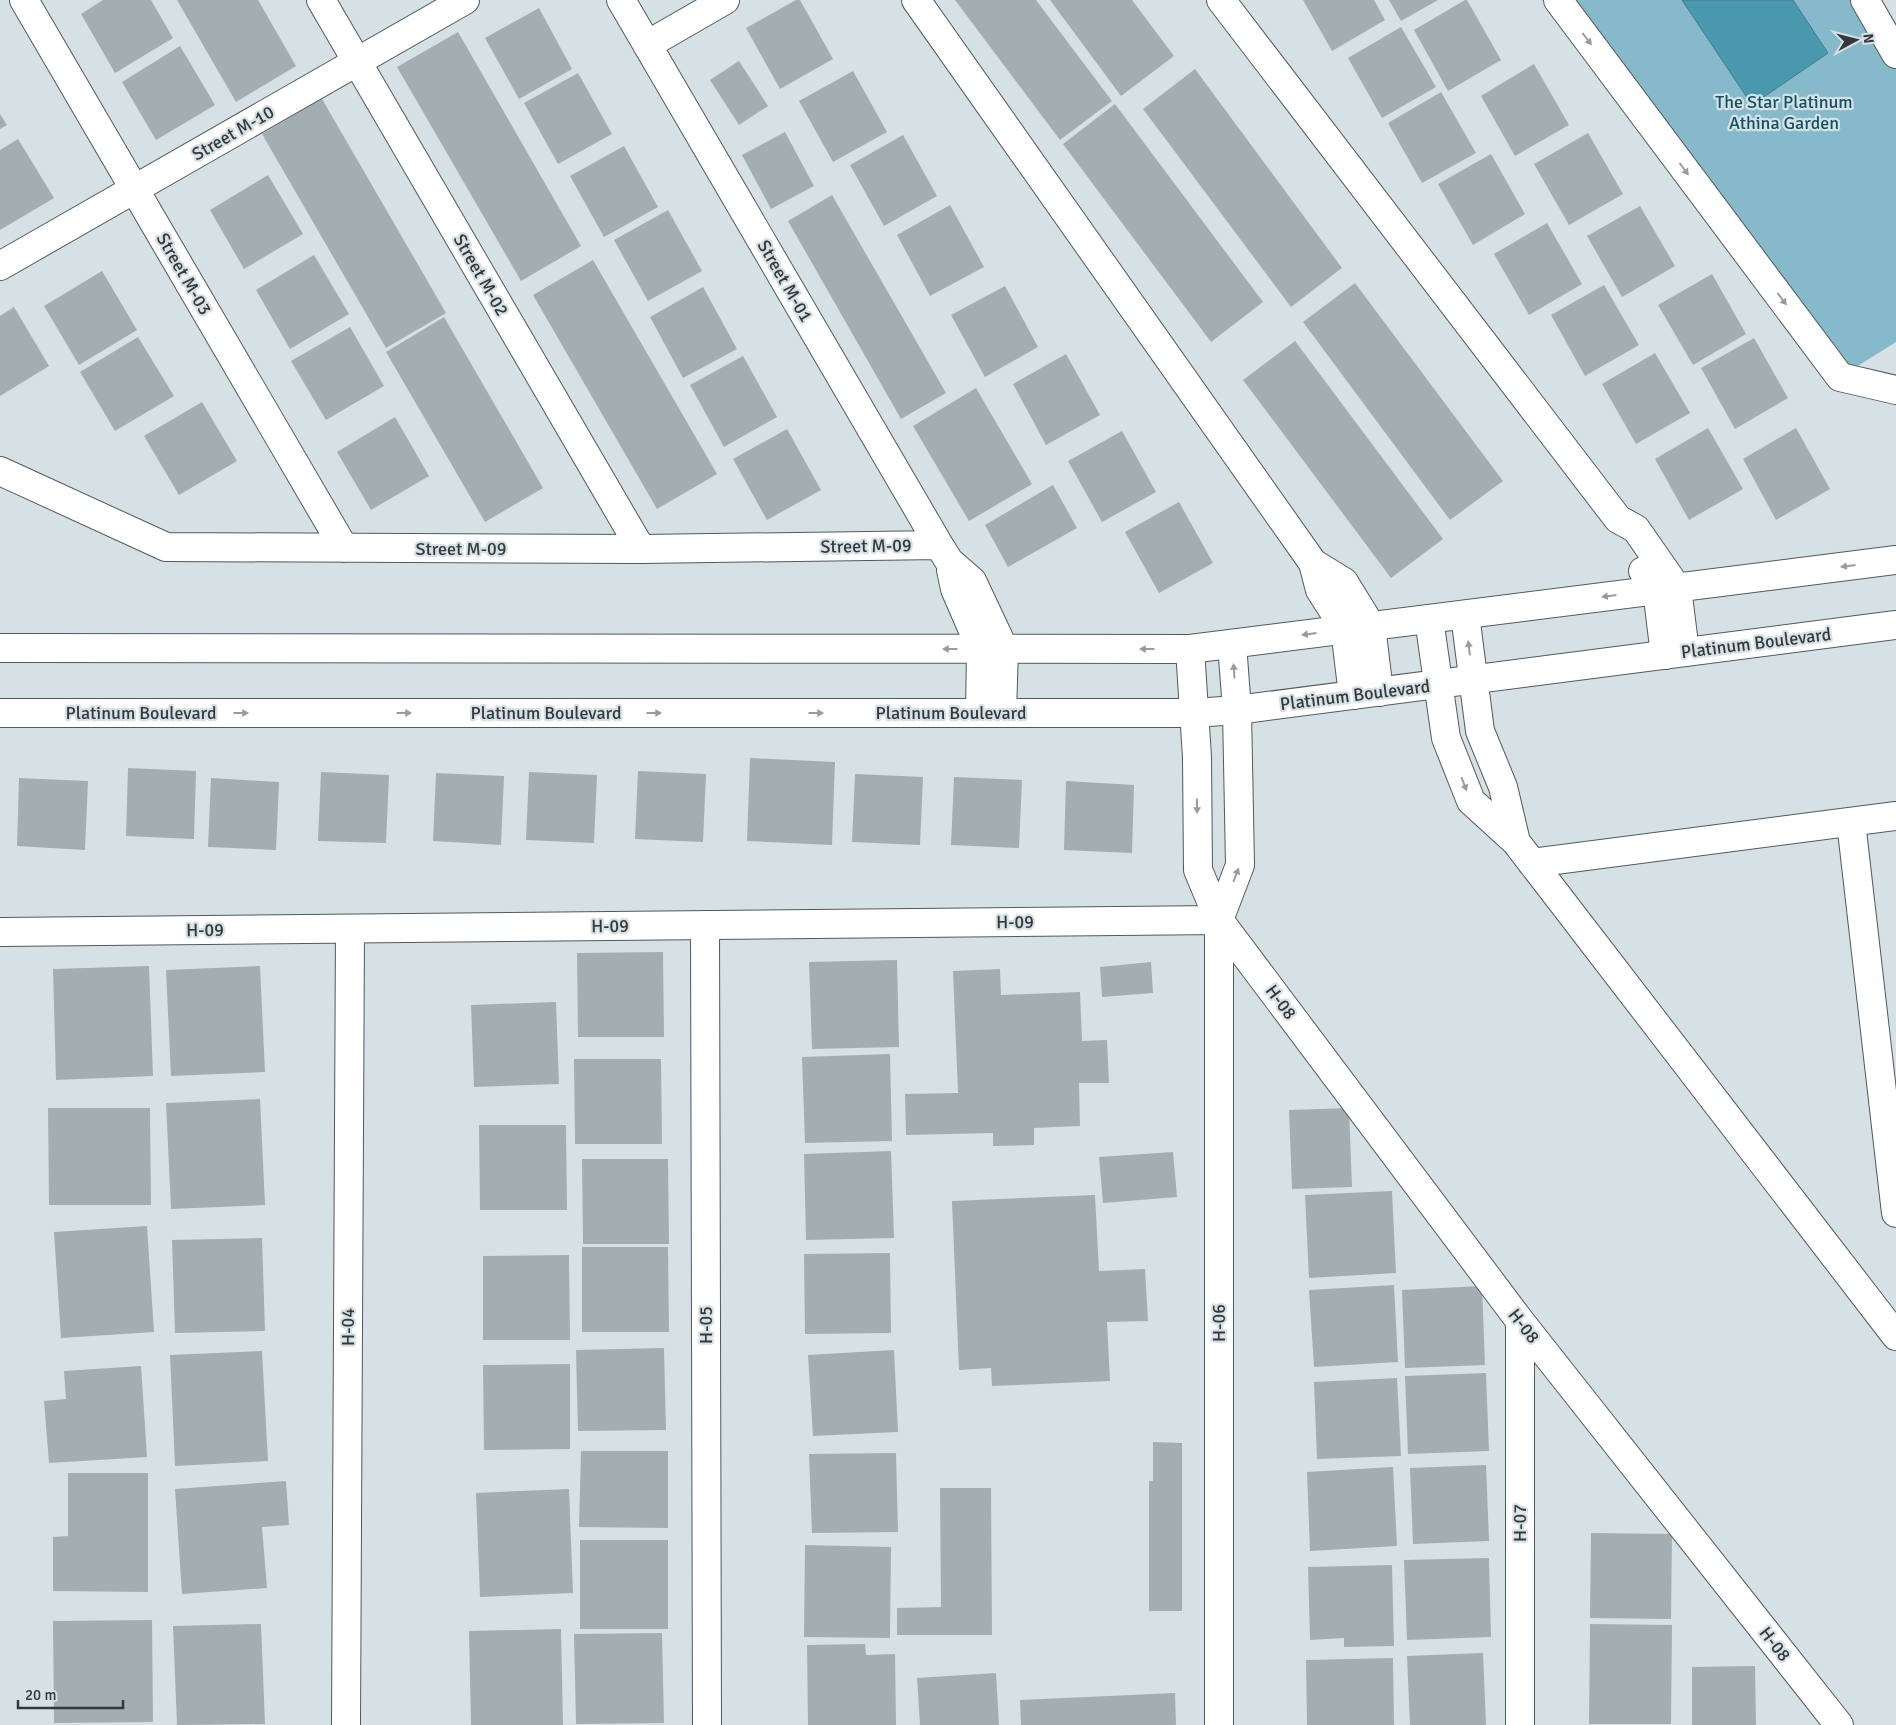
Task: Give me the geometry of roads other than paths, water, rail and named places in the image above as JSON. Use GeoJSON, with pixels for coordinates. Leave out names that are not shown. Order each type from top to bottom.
{"type":"FeatureCollection","features":[{"type":"Feature","properties":{"kind":"street","name":"Street M-03"},"geometry":{"type":"LineString","coordinates":[[24,0],[344,548]]}},
{"type":"Feature","properties":{"kind":"street","name":"Street M-02"},"geometry":{"type":"LineString","coordinates":[[321,0],[641,549]]}},
{"type":"Feature","properties":{"kind":"street","name":"Street M-10"},"geometry":{"type":"LineString","coordinates":[[0,266],[466,0]]}},
{"type":"Feature","properties":{"kind":"street","name":"Street M-01"},"geometry":{"type":"LineString","coordinates":[[621,0],[944,553],[972,582],[992,649]]}},
{"type":"Feature","properties":{"kind":"street"},"geometry":{"type":"LineString","coordinates":[[647,45],[725,0]]}},
{"type":"Feature","properties":{"kind":"street"},"geometry":{"type":"LineString","coordinates":[[916,0],[1313,563],[1344,582],[1358,628],[1366,693]]}},
{"type":"Feature","properties":{"kind":"street"},"geometry":{"type":"LineString","coordinates":[[1221,0],[1618,519],[1620,538],[1667,589],[1675,654]]}},
{"type":"Feature","properties":{"kind":"street"},"geometry":{"type":"LineString","coordinates":[[1558,0],[1840,377],[1896,390]]}},
{"type":"Feature","properties":{"kind":"street"},"geometry":{"type":"LineString","coordinates":[[1865,0],[1896,54]]}},
{"type":"Feature","properties":{"kind":"street","name":"Street M-09"},"geometry":{"type":"LineString","coordinates":[[0,471],[166,547],[641,549],[944,553]]}},
{"type":"Feature","properties":{"kind":"street"},"geometry":{"type":"LineString","coordinates":[[0,648],[1190,649],[1896,560]]}},
{"type":"Feature","properties":{"kind":"street"},"geometry":{"type":"LineString","coordinates":[[1465,615],[1480,731],[1503,787],[1524,852]]}},
{"type":"Feature","properties":{"kind":"street"},"geometry":{"type":"LineString","coordinates":[[1429,619],[1446,738],[1471,801],[1524,852],[1893,1324]]}},
{"type":"Feature","properties":{"kind":"street","name":"Platinum Boulevard"},"geometry":{"type":"LineString","coordinates":[[0,712],[1194,714],[1896,625]]}},
{"type":"Feature","properties":{"kind":"street"},"geometry":{"type":"LineString","coordinates":[[1219,920],[1240,865],[1237,710],[1232,644]]}},
{"type":"Feature","properties":{"kind":"street"},"geometry":{"type":"LineString","coordinates":[[991,713],[992,649]]}},
{"type":"Feature","properties":{"kind":"street"},"geometry":{"type":"LineString","coordinates":[[1190,649],[1197,757],[1198,870],[1219,920]]}},
{"type":"Feature","properties":{"kind":"street"},"geometry":{"type":"LineString","coordinates":[[1524,852],[1851,822],[1896,816]]}},
{"type":"Feature","properties":{"kind":"street"},"geometry":{"type":"LineString","coordinates":[[1851,822],[1896,1213]]}},
{"type":"Feature","properties":{"kind":"street","name":"H-09"},"geometry":{"type":"LineString","coordinates":[[0,932],[1219,920]]}},
{"type":"Feature","properties":{"kind":"street","name":"H-08"},"geometry":{"type":"LineString","coordinates":[[1219,920],[1520,1321],[1839,1725]]}},
{"type":"Feature","properties":{"kind":"street","name":"H-06"},"geometry":{"type":"LineString","coordinates":[[1219,920],[1219,1725]]}},
{"type":"Feature","properties":{"kind":"street","name":"H-05"},"geometry":{"type":"LineString","coordinates":[[706,925],[707,1725]]}},
{"type":"Feature","properties":{"kind":"street","name":"H-04"},"geometry":{"type":"LineString","coordinates":[[346,1725],[350,929]]}},
{"type":"Feature","properties":{"kind":"street","name":"H-07"},"geometry":{"type":"LineString","coordinates":[[1520,1321],[1520,1725]]}},
{"type":"Feature","properties":{"kind":"park label","name":"The Star Platinum Athina Garden"},"geometry":{"type":"Point","coordinates":[1784,112]}}]}
